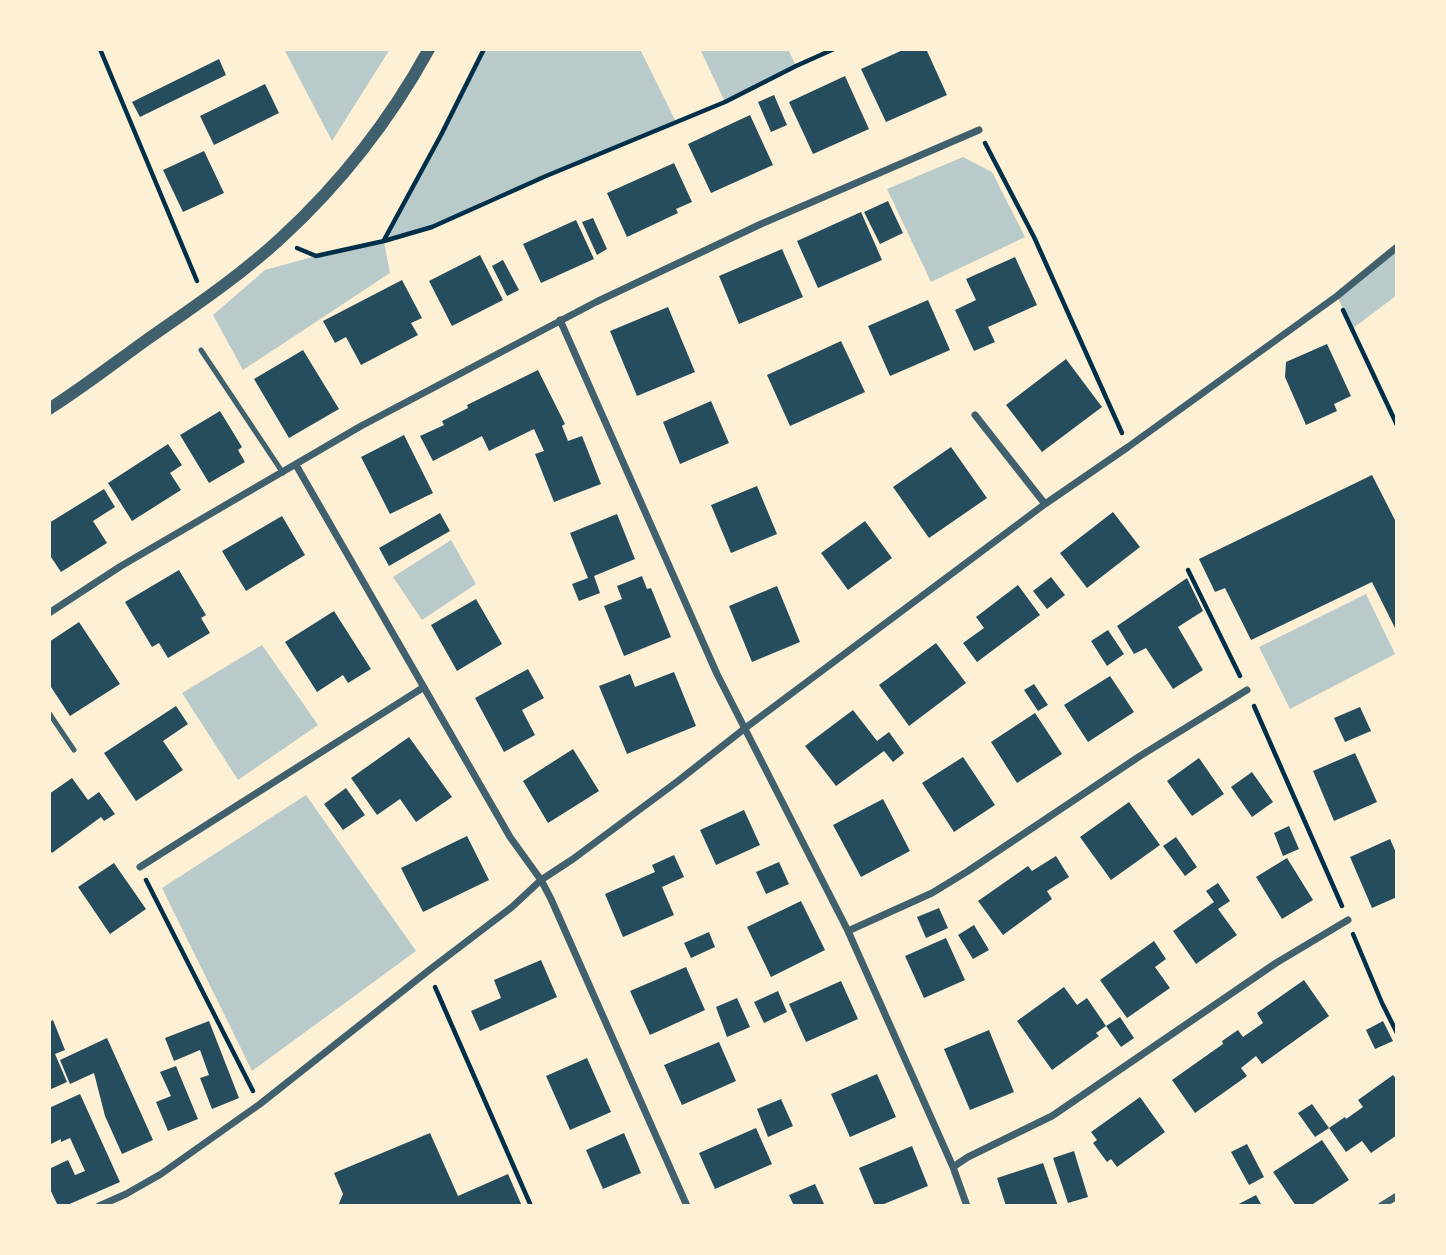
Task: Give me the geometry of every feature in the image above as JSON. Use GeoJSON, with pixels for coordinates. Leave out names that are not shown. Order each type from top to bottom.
{"type":"FeatureCollection","features":[{"type":"Feature","properties":{"kind":"street"},"geometry":{"type":"LineString","coordinates":[[49,409],[206,298],[281,238],[349,168],[371,140],[429,49]]}},
{"type":"Feature","properties":{"kind":"street"},"geometry":{"type":"LineString","coordinates":[[49,613],[121,566],[361,426],[560,320],[750,229],[979,130]]}},
{"type":"Feature","properties":{"kind":"street"},"geometry":{"type":"LineString","coordinates":[[99,1206],[127,1194],[161,1174],[260,1104],[512,907],[541,880],[573,859],[1045,505],[1337,296],[1397,247]]}},
{"type":"Feature","properties":{"kind":"street"},"geometry":{"type":"LineString","coordinates":[[560,320],[717,674],[848,931],[953,1167],[967,1206]]}},
{"type":"Feature","properties":{"kind":"street"},"geometry":{"type":"LineString","coordinates":[[975,415],[1045,505]]}},
{"type":"Feature","properties":{"kind":"street"},"geometry":{"type":"LineString","coordinates":[[296,465],[510,837],[541,880],[560,917],[687,1206]]}},
{"type":"Feature","properties":{"kind":"street"},"geometry":{"type":"LineString","coordinates":[[140,867],[424,687]]}},
{"type":"Feature","properties":{"kind":"street"},"geometry":{"type":"LineString","coordinates":[[848,931],[932,893],[1247,690]]}},
{"type":"Feature","properties":{"kind":"street"},"geometry":{"type":"LineString","coordinates":[[953,1167],[1052,1116],[1276,963],[1348,920]]}},
{"type":"Feature","properties":{"kind":"street"},"geometry":{"type":"LineString","coordinates":[[1381,1206],[1397,1196]]}},
{"type":"Feature","properties":{"kind":"lane"},"geometry":{"type":"LineString","coordinates":[[201,350],[283,473]]}},
{"type":"Feature","properties":{"kind":"lane"},"geometry":{"type":"LineString","coordinates":[[49,713],[74,750]]}},
{"type":"Feature","properties":{"kind":"path"},"geometry":{"type":"LineString","coordinates":[[100,49],[193,271]]}},
{"type":"Feature","properties":{"kind":"path"},"geometry":{"type":"LineString","coordinates":[[384,241],[484,49]]}},
{"type":"Feature","properties":{"kind":"path"},"geometry":{"type":"LineString","coordinates":[[281,238],[301,251],[316,256],[432,227],[546,176],[725,102],[834,49]]}},
{"type":"Feature","properties":{"kind":"path"},"geometry":{"type":"LineString","coordinates":[[979,130],[1034,237],[1128,447]]}},
{"type":"Feature","properties":{"kind":"path"},"geometry":{"type":"LineString","coordinates":[[1337,296],[1397,425]]}},
{"type":"Feature","properties":{"kind":"path"},"geometry":{"type":"LineString","coordinates":[[1188,569],[1247,690],[1397,1033]]}},
{"type":"Feature","properties":{"kind":"path"},"geometry":{"type":"LineString","coordinates":[[140,867],[260,1104]]}},
{"type":"Feature","properties":{"kind":"path"},"geometry":{"type":"LineString","coordinates":[[428,971],[531,1206]]}},
{"type":"Feature","properties":{"kind":"shaded area"},"geometry":{"type":"Polygon","coordinates":[[[284,49],[390,49],[332,141],[284,49]]]}},
{"type":"Feature","properties":{"kind":"shaded area"},"geometry":{"type":"Polygon","coordinates":[[[484,49],[640,49],[676,122],[488,199],[432,227],[384,242],[390,273],[243,370],[213,315],[265,270],[384,241],[484,49]]]}},
{"type":"Feature","properties":{"kind":"shaded area"},"geometry":{"type":"Polygon","coordinates":[[[700,49],[788,49],[796,66],[725,102],[700,49]]]}},
{"type":"Feature","properties":{"kind":"shaded area"},"geometry":{"type":"Polygon","coordinates":[[[963,157],[992,172],[1025,237],[931,282],[887,189],[963,157]]]}},
{"type":"Feature","properties":{"kind":"shaded area"},"geometry":{"type":"Polygon","coordinates":[[[1397,247],[1397,295],[1352,329],[1337,296],[1397,247]]]}},
{"type":"Feature","properties":{"kind":"shaded area"},"geometry":{"type":"Polygon","coordinates":[[[451,540],[476,584],[422,620],[393,577],[451,540]]]}},
{"type":"Feature","properties":{"kind":"shaded area"},"geometry":{"type":"Polygon","coordinates":[[[1366,594],[1395,654],[1290,709],[1259,647],[1366,594]]]}},
{"type":"Feature","properties":{"kind":"shaded area"},"geometry":{"type":"Polygon","coordinates":[[[262,645],[318,725],[238,780],[182,693],[262,645]]]}},
{"type":"Feature","properties":{"kind":"shaded area"},"geometry":{"type":"Polygon","coordinates":[[[306,795],[416,951],[252,1071],[162,888],[306,795]]]}},
{"type":"Feature","properties":{"kind":"building"},"geometry":{"type":"Polygon","coordinates":[[[905,49],[931,49],[927,51],[947,95],[886,122],[861,69],[905,49]]]}},
{"type":"Feature","properties":{"kind":"building"},"geometry":{"type":"Polygon","coordinates":[[[219,59],[226,75],[140,117],[132,102],[219,59]]]}},
{"type":"Feature","properties":{"kind":"building"},"geometry":{"type":"Polygon","coordinates":[[[845,76],[869,129],[813,154],[789,102],[845,76]]]}},
{"type":"Feature","properties":{"kind":"building"},"geometry":{"type":"Polygon","coordinates":[[[265,84],[279,113],[214,145],[200,116],[265,84]]]}},
{"type":"Feature","properties":{"kind":"building"},"geometry":{"type":"Polygon","coordinates":[[[774,95],[787,125],[771,132],[758,102],[774,95]]]}},
{"type":"Feature","properties":{"kind":"building"},"geometry":{"type":"Polygon","coordinates":[[[750,115],[773,165],[711,193],[688,144],[750,115]]]}},
{"type":"Feature","properties":{"kind":"building"},"geometry":{"type":"Polygon","coordinates":[[[204,151],[224,193],[183,212],[163,170],[204,151]]]}},
{"type":"Feature","properties":{"kind":"building"},"geometry":{"type":"Polygon","coordinates":[[[674,163],[692,202],[676,209],[678,213],[627,237],[607,193],[674,163]]]}},
{"type":"Feature","properties":{"kind":"building"},"geometry":{"type":"Polygon","coordinates":[[[888,201],[903,233],[880,244],[864,212],[888,201]]]}},
{"type":"Feature","properties":{"kind":"building"},"geometry":{"type":"Polygon","coordinates":[[[861,212],[882,260],[818,288],[797,241],[861,212]]]}},
{"type":"Feature","properties":{"kind":"building"},"geometry":{"type":"Polygon","coordinates":[[[593,218],[607,249],[597,255],[582,222],[593,218]]]}},
{"type":"Feature","properties":{"kind":"building"},"geometry":{"type":"Polygon","coordinates":[[[576,220],[594,259],[541,283],[523,244],[576,220]]]}},
{"type":"Feature","properties":{"kind":"building"},"geometry":{"type":"Polygon","coordinates":[[[782,249],[803,297],[739,324],[719,276],[782,249]]]}},
{"type":"Feature","properties":{"kind":"building"},"geometry":{"type":"Polygon","coordinates":[[[480,255],[503,300],[452,326],[429,281],[480,255]]]}},
{"type":"Feature","properties":{"kind":"building"},"geometry":{"type":"Polygon","coordinates":[[[1015,257],[1037,305],[988,327],[995,342],[974,351],[955,310],[976,300],[966,279],[1015,257]]]}},
{"type":"Feature","properties":{"kind":"building"},"geometry":{"type":"Polygon","coordinates":[[[503,260],[519,290],[507,296],[492,266],[503,260]]]}},
{"type":"Feature","properties":{"kind":"building"},"geometry":{"type":"Polygon","coordinates":[[[402,280],[422,318],[411,323],[418,335],[361,365],[346,337],[335,343],[323,321],[402,280]]]}},
{"type":"Feature","properties":{"kind":"building"},"geometry":{"type":"Polygon","coordinates":[[[928,300],[950,350],[890,376],[868,326],[928,300]]]}},
{"type":"Feature","properties":{"kind":"building"},"geometry":{"type":"Polygon","coordinates":[[[668,307],[695,372],[637,396],[610,331],[668,307]]]}},
{"type":"Feature","properties":{"kind":"building"},"geometry":{"type":"Polygon","coordinates":[[[841,341],[865,392],[790,426],[767,375],[841,341]]]}},
{"type":"Feature","properties":{"kind":"building"},"geometry":{"type":"Polygon","coordinates":[[[1327,344],[1351,396],[1334,404],[1337,411],[1306,425],[1285,377],[1286,362],[1327,344]]]}},
{"type":"Feature","properties":{"kind":"building"},"geometry":{"type":"Polygon","coordinates":[[[303,350],[339,409],[289,438],[254,379],[303,350]]]}},
{"type":"Feature","properties":{"kind":"building"},"geometry":{"type":"Polygon","coordinates":[[[1066,359],[1102,407],[1042,452],[1006,405],[1066,359]]]}},
{"type":"Feature","properties":{"kind":"building"},"geometry":{"type":"Polygon","coordinates":[[[538,370],[565,424],[562,426],[568,441],[582,436],[601,484],[554,502],[535,454],[544,451],[534,429],[489,451],[482,436],[433,461],[420,436],[444,425],[442,421],[468,408],[467,405],[538,370]]]}},
{"type":"Feature","properties":{"kind":"building"},"geometry":{"type":"Polygon","coordinates":[[[711,401],[729,443],[680,464],[663,422],[711,401]]]}},
{"type":"Feature","properties":{"kind":"building"},"geometry":{"type":"Polygon","coordinates":[[[220,411],[242,447],[238,450],[245,462],[209,483],[180,435],[220,411]]]}},
{"type":"Feature","properties":{"kind":"building"},"geometry":{"type":"Polygon","coordinates":[[[404,435],[433,493],[390,514],[361,457],[404,435]]]}},
{"type":"Feature","properties":{"kind":"building"},"geometry":{"type":"Polygon","coordinates":[[[168,444],[182,465],[170,473],[181,490],[132,521],[108,483],[168,444]]]}},
{"type":"Feature","properties":{"kind":"building"},"geometry":{"type":"Polygon","coordinates":[[[951,447],[987,498],[929,538],[893,487],[951,447]]]}},
{"type":"Feature","properties":{"kind":"building"},"geometry":{"type":"Polygon","coordinates":[[[1372,475],[1397,524],[1397,632],[1372,582],[1251,640],[1225,588],[1215,592],[1199,559],[1372,475]]]}},
{"type":"Feature","properties":{"kind":"building"},"geometry":{"type":"Polygon","coordinates":[[[757,486],[777,534],[731,553],[711,505],[757,486]]]}},
{"type":"Feature","properties":{"kind":"building"},"geometry":{"type":"Polygon","coordinates":[[[104,489],[115,507],[93,521],[107,543],[61,572],[49,554],[49,523],[104,489]]]}},
{"type":"Feature","properties":{"kind":"building"},"geometry":{"type":"Polygon","coordinates":[[[1113,512],[1140,547],[1087,588],[1060,553],[1113,512]]]}},
{"type":"Feature","properties":{"kind":"building"},"geometry":{"type":"Polygon","coordinates":[[[440,513],[450,531],[389,566],[379,548],[440,513]]]}},
{"type":"Feature","properties":{"kind":"building"},"geometry":{"type":"Polygon","coordinates":[[[617,514],[635,559],[594,576],[600,593],[579,601],[572,584],[588,578],[570,533],[617,514]]]}},
{"type":"Feature","properties":{"kind":"building"},"geometry":{"type":"Polygon","coordinates":[[[282,516],[305,555],[246,591],[222,551],[282,516]]]}},
{"type":"Feature","properties":{"kind":"building"},"geometry":{"type":"Polygon","coordinates":[[[865,521],[892,558],[848,590],[821,553],[865,521]]]}},
{"type":"Feature","properties":{"kind":"building"},"geometry":{"type":"Polygon","coordinates":[[[179,570],[206,615],[201,618],[210,633],[168,658],[159,643],[152,647],[125,602],[179,570]]]}},
{"type":"Feature","properties":{"kind":"building"},"geometry":{"type":"Polygon","coordinates":[[[642,576],[647,589],[651,588],[671,637],[624,656],[604,606],[622,599],[617,586],[642,576]]]}},
{"type":"Feature","properties":{"kind":"building"},"geometry":{"type":"Polygon","coordinates":[[[1051,577],[1065,595],[1047,609],[1033,591],[1051,577]]]}},
{"type":"Feature","properties":{"kind":"building"},"geometry":{"type":"Polygon","coordinates":[[[1187,578],[1203,611],[1178,627],[1203,670],[1173,689],[1146,648],[1134,654],[1117,626],[1187,578]]]}},
{"type":"Feature","properties":{"kind":"building"},"geometry":{"type":"Polygon","coordinates":[[[1018,585],[1040,615],[977,662],[963,643],[984,628],[976,617],[1018,585]]]}},
{"type":"Feature","properties":{"kind":"building"},"geometry":{"type":"Polygon","coordinates":[[[777,586],[800,642],[752,662],[729,606],[777,586]]]}},
{"type":"Feature","properties":{"kind":"building"},"geometry":{"type":"Polygon","coordinates":[[[476,599],[502,644],[457,671],[431,625],[476,599]]]}},
{"type":"Feature","properties":{"kind":"building"},"geometry":{"type":"Polygon","coordinates":[[[334,611],[371,669],[348,683],[343,675],[317,692],[285,642],[334,611]]]}},
{"type":"Feature","properties":{"kind":"building"},"geometry":{"type":"Polygon","coordinates":[[[79,622],[120,684],[70,716],[49,684],[49,642],[79,622]]]}},
{"type":"Feature","properties":{"kind":"building"},"geometry":{"type":"Polygon","coordinates":[[[1108,630],[1124,654],[1107,666],[1091,641],[1108,630]]]}},
{"type":"Feature","properties":{"kind":"building"},"geometry":{"type":"Polygon","coordinates":[[[936,643],[966,683],[909,726],[879,685],[936,643]]]}},
{"type":"Feature","properties":{"kind":"building"},"geometry":{"type":"Polygon","coordinates":[[[528,669],[544,698],[522,710],[535,735],[504,752],[475,698],[528,669]]]}},
{"type":"Feature","properties":{"kind":"building"},"geometry":{"type":"Polygon","coordinates":[[[674,672],[696,726],[627,754],[599,686],[630,674],[635,687],[674,672]]]}},
{"type":"Feature","properties":{"kind":"building"},"geometry":{"type":"Polygon","coordinates":[[[1110,676],[1134,712],[1088,742],[1064,705],[1110,676]]]}},
{"type":"Feature","properties":{"kind":"building"},"geometry":{"type":"Polygon","coordinates":[[[1034,684],[1048,705],[1038,711],[1024,690],[1034,684]]]}},
{"type":"Feature","properties":{"kind":"building"},"geometry":{"type":"Polygon","coordinates":[[[176,706],[188,724],[163,741],[183,770],[136,801],[104,753],[176,706]]]}},
{"type":"Feature","properties":{"kind":"building"},"geometry":{"type":"Polygon","coordinates":[[[1360,707],[1371,731],[1345,742],[1334,718],[1360,707]]]}},
{"type":"Feature","properties":{"kind":"building"},"geometry":{"type":"Polygon","coordinates":[[[853,710],[877,741],[889,732],[904,753],[893,762],[884,751],[836,786],[805,746],[853,710]]]}},
{"type":"Feature","properties":{"kind":"building"},"geometry":{"type":"Polygon","coordinates":[[[1035,713],[1062,754],[1017,783],[991,742],[1035,713]]]}},
{"type":"Feature","properties":{"kind":"building"},"geometry":{"type":"Polygon","coordinates":[[[409,737],[452,797],[416,822],[400,799],[377,815],[351,778],[409,737]]]}},
{"type":"Feature","properties":{"kind":"building"},"geometry":{"type":"Polygon","coordinates":[[[573,749],[599,791],[548,823],[523,781],[573,749]]]}},
{"type":"Feature","properties":{"kind":"building"},"geometry":{"type":"Polygon","coordinates":[[[1355,753],[1377,802],[1334,821],[1313,771],[1355,753]]]}},
{"type":"Feature","properties":{"kind":"building"},"geometry":{"type":"Polygon","coordinates":[[[963,757],[995,805],[954,832],[922,783],[963,757]]]}},
{"type":"Feature","properties":{"kind":"building"},"geometry":{"type":"Polygon","coordinates":[[[1199,758],[1224,794],[1192,816],[1167,781],[1199,758]]]}},
{"type":"Feature","properties":{"kind":"building"},"geometry":{"type":"Polygon","coordinates":[[[1252,772],[1273,802],[1252,817],[1231,787],[1252,772]]]}},
{"type":"Feature","properties":{"kind":"building"},"geometry":{"type":"Polygon","coordinates":[[[72,778],[88,800],[99,792],[115,814],[104,821],[101,817],[52,853],[49,849],[49,794],[72,778]]]}},
{"type":"Feature","properties":{"kind":"building"},"geometry":{"type":"Polygon","coordinates":[[[346,788],[365,815],[343,830],[324,804],[346,788]]]}},
{"type":"Feature","properties":{"kind":"building"},"geometry":{"type":"Polygon","coordinates":[[[883,799],[910,851],[861,877],[833,825],[883,799]]]}},
{"type":"Feature","properties":{"kind":"building"},"geometry":{"type":"Polygon","coordinates":[[[1129,802],[1160,845],[1111,880],[1080,837],[1129,802]]]}},
{"type":"Feature","properties":{"kind":"building"},"geometry":{"type":"Polygon","coordinates":[[[744,810],[760,845],[716,865],[700,830],[744,810]]]}},
{"type":"Feature","properties":{"kind":"building"},"geometry":{"type":"Polygon","coordinates":[[[1289,826],[1299,849],[1283,856],[1274,833],[1289,826]]]}},
{"type":"Feature","properties":{"kind":"building"},"geometry":{"type":"Polygon","coordinates":[[[467,836],[489,880],[423,912],[401,868],[467,836]]]}},
{"type":"Feature","properties":{"kind":"building"},"geometry":{"type":"Polygon","coordinates":[[[1176,837],[1197,867],[1185,876],[1163,846],[1176,837]]]}},
{"type":"Feature","properties":{"kind":"building"},"geometry":{"type":"Polygon","coordinates":[[[1390,839],[1397,855],[1397,897],[1372,908],[1350,857],[1390,839]]]}},
{"type":"Feature","properties":{"kind":"building"},"geometry":{"type":"Polygon","coordinates":[[[674,855],[684,877],[662,887],[674,915],[623,937],[605,894],[655,872],[652,865],[674,855]]]}},
{"type":"Feature","properties":{"kind":"building"},"geometry":{"type":"Polygon","coordinates":[[[1056,856],[1069,877],[1047,891],[1052,899],[1003,935],[978,901],[1028,866],[1032,871],[1056,856]]]}},
{"type":"Feature","properties":{"kind":"building"},"geometry":{"type":"Polygon","coordinates":[[[1287,858],[1313,900],[1282,919],[1256,877],[1287,858]]]}},
{"type":"Feature","properties":{"kind":"building"},"geometry":{"type":"Polygon","coordinates":[[[779,862],[789,884],[766,894],[756,872],[779,862]]]}},
{"type":"Feature","properties":{"kind":"building"},"geometry":{"type":"Polygon","coordinates":[[[114,863],[146,909],[110,934],[78,887],[114,863]]]}},
{"type":"Feature","properties":{"kind":"building"},"geometry":{"type":"Polygon","coordinates":[[[1218,883],[1230,901],[1218,909],[1237,935],[1196,964],[1173,931],[1214,902],[1206,891],[1218,883]]]}},
{"type":"Feature","properties":{"kind":"building"},"geometry":{"type":"Polygon","coordinates":[[[801,901],[825,950],[771,977],[747,927],[801,901]]]}},
{"type":"Feature","properties":{"kind":"building"},"geometry":{"type":"Polygon","coordinates":[[[939,908],[948,928],[926,938],[917,917],[939,908]]]}},
{"type":"Feature","properties":{"kind":"building"},"geometry":{"type":"Polygon","coordinates":[[[974,925],[989,950],[973,959],[958,935],[974,925]]]}},
{"type":"Feature","properties":{"kind":"building"},"geometry":{"type":"Polygon","coordinates":[[[709,932],[715,947],[691,958],[684,943],[709,932]]]}},
{"type":"Feature","properties":{"kind":"building"},"geometry":{"type":"Polygon","coordinates":[[[946,938],[965,980],[924,998],[905,956],[946,938]]]}},
{"type":"Feature","properties":{"kind":"building"},"geometry":{"type":"Polygon","coordinates":[[[1154,941],[1166,959],[1155,967],[1170,988],[1127,1018],[1100,980],[1154,941]]]}},
{"type":"Feature","properties":{"kind":"building"},"geometry":{"type":"Polygon","coordinates":[[[541,960],[557,997],[480,1031],[471,1011],[501,998],[494,980],[541,960]]]}},
{"type":"Feature","properties":{"kind":"building"},"geometry":{"type":"Polygon","coordinates":[[[686,967],[705,1010],[650,1035],[630,991],[686,967]]]}},
{"type":"Feature","properties":{"kind":"building"},"geometry":{"type":"Polygon","coordinates":[[[1304,980],[1329,1016],[1262,1064],[1256,1056],[1241,1068],[1247,1076],[1195,1113],[1172,1080],[1223,1044],[1222,1041],[1238,1030],[1243,1037],[1263,1023],[1257,1013],[1304,980]]]}},
{"type":"Feature","properties":{"kind":"building"},"geometry":{"type":"Polygon","coordinates":[[[841,981],[858,1019],[806,1042],[789,1004],[841,981]]]}},
{"type":"Feature","properties":{"kind":"building"},"geometry":{"type":"Polygon","coordinates":[[[1064,987],[1077,1005],[1087,998],[1106,1026],[1096,1033],[1099,1036],[1052,1070],[1017,1021],[1064,987]]]}},
{"type":"Feature","properties":{"kind":"building"},"geometry":{"type":"Polygon","coordinates":[[[778,991],[787,1012],[764,1023],[754,1002],[778,991]]]}},
{"type":"Feature","properties":{"kind":"building"},"geometry":{"type":"Polygon","coordinates":[[[737,998],[750,1027],[727,1037],[716,1007],[737,998]]]}},
{"type":"Feature","properties":{"kind":"building"},"geometry":{"type":"Polygon","coordinates":[[[1120,1017],[1134,1038],[1121,1047],[1106,1026],[1120,1017]]]}},
{"type":"Feature","properties":{"kind":"building"},"geometry":{"type":"Polygon","coordinates":[[[53,1020],[65,1050],[55,1054],[67,1082],[49,1090],[49,1022],[53,1020]]]}},
{"type":"Feature","properties":{"kind":"building"},"geometry":{"type":"Polygon","coordinates":[[[209,1021],[239,1098],[212,1109],[200,1078],[209,1075],[200,1050],[174,1061],[165,1038],[209,1021]]]}},
{"type":"Feature","properties":{"kind":"building"},"geometry":{"type":"Polygon","coordinates":[[[1383,1021],[1393,1041],[1375,1049],[1366,1030],[1383,1021]]]}},
{"type":"Feature","properties":{"kind":"building"},"geometry":{"type":"Polygon","coordinates":[[[989,1030],[1014,1092],[970,1110],[944,1049],[989,1030]]]}},
{"type":"Feature","properties":{"kind":"building"},"geometry":{"type":"Polygon","coordinates":[[[107,1038],[153,1140],[122,1154],[105,1116],[94,1073],[70,1084],[60,1060],[107,1038]]]}},
{"type":"Feature","properties":{"kind":"building"},"geometry":{"type":"Polygon","coordinates":[[[719,1042],[736,1081],[682,1105],[664,1065],[719,1042]]]}},
{"type":"Feature","properties":{"kind":"building"},"geometry":{"type":"Polygon","coordinates":[[[587,1058],[611,1112],[570,1130],[546,1076],[587,1058]]]}},
{"type":"Feature","properties":{"kind":"building"},"geometry":{"type":"Polygon","coordinates":[[[176,1066],[198,1119],[168,1131],[156,1102],[171,1096],[160,1072],[176,1066]]]}},
{"type":"Feature","properties":{"kind":"building"},"geometry":{"type":"Polygon","coordinates":[[[877,1074],[896,1117],[850,1137],[831,1094],[877,1074]]]}},
{"type":"Feature","properties":{"kind":"building"},"geometry":{"type":"Polygon","coordinates":[[[1393,1075],[1397,1080],[1397,1135],[1371,1153],[1362,1141],[1346,1152],[1329,1128],[1363,1107],[1358,1100],[1393,1075]]]}},
{"type":"Feature","properties":{"kind":"building"},"geometry":{"type":"Polygon","coordinates":[[[80,1094],[120,1182],[65,1206],[58,1206],[49,1187],[49,1169],[68,1160],[75,1175],[85,1171],[70,1138],[49,1145],[49,1108],[80,1094]]]}},
{"type":"Feature","properties":{"kind":"building"},"geometry":{"type":"Polygon","coordinates":[[[1140,1097],[1165,1132],[1117,1167],[1111,1159],[1107,1162],[1093,1143],[1097,1140],[1091,1132],[1140,1097]]]}},
{"type":"Feature","properties":{"kind":"building"},"geometry":{"type":"Polygon","coordinates":[[[781,1099],[793,1126],[768,1137],[757,1109],[781,1099]]]}},
{"type":"Feature","properties":{"kind":"building"},"geometry":{"type":"Polygon","coordinates":[[[1312,1104],[1329,1128],[1315,1137],[1298,1113],[1312,1104]]]}},
{"type":"Feature","properties":{"kind":"building"},"geometry":{"type":"Polygon","coordinates":[[[756,1128],[772,1164],[715,1189],[699,1153],[756,1128]]]}},
{"type":"Feature","properties":{"kind":"building"},"geometry":{"type":"Polygon","coordinates":[[[430,1133],[458,1196],[508,1174],[522,1206],[338,1206],[343,1194],[334,1173],[430,1133]]]}},
{"type":"Feature","properties":{"kind":"building"},"geometry":{"type":"Polygon","coordinates":[[[624,1133],[641,1173],[603,1189],[586,1150],[624,1133]]]}},
{"type":"Feature","properties":{"kind":"building"},"geometry":{"type":"Polygon","coordinates":[[[1322,1140],[1349,1180],[1310,1206],[1296,1206],[1273,1172],[1322,1140]]]}},
{"type":"Feature","properties":{"kind":"building"},"geometry":{"type":"Polygon","coordinates":[[[1247,1144],[1264,1177],[1249,1185],[1231,1152],[1247,1144]]]}},
{"type":"Feature","properties":{"kind":"building"},"geometry":{"type":"Polygon","coordinates":[[[912,1146],[928,1186],[875,1206],[859,1168],[912,1146]]]}},
{"type":"Feature","properties":{"kind":"building"},"geometry":{"type":"Polygon","coordinates":[[[1074,1151],[1088,1197],[1068,1203],[1053,1158],[1074,1151]]]}},
{"type":"Feature","properties":{"kind":"building"},"geometry":{"type":"Polygon","coordinates":[[[1043,1163],[1058,1206],[1006,1206],[997,1178],[1043,1163]]]}},
{"type":"Feature","properties":{"kind":"building"},"geometry":{"type":"Polygon","coordinates":[[[815,1184],[824,1204],[794,1206],[789,1195],[815,1184]]]}},
{"type":"Feature","properties":{"kind":"building"},"geometry":{"type":"Polygon","coordinates":[[[1256,1195],[1262,1206],[1235,1206],[1256,1195]]]}}]}
